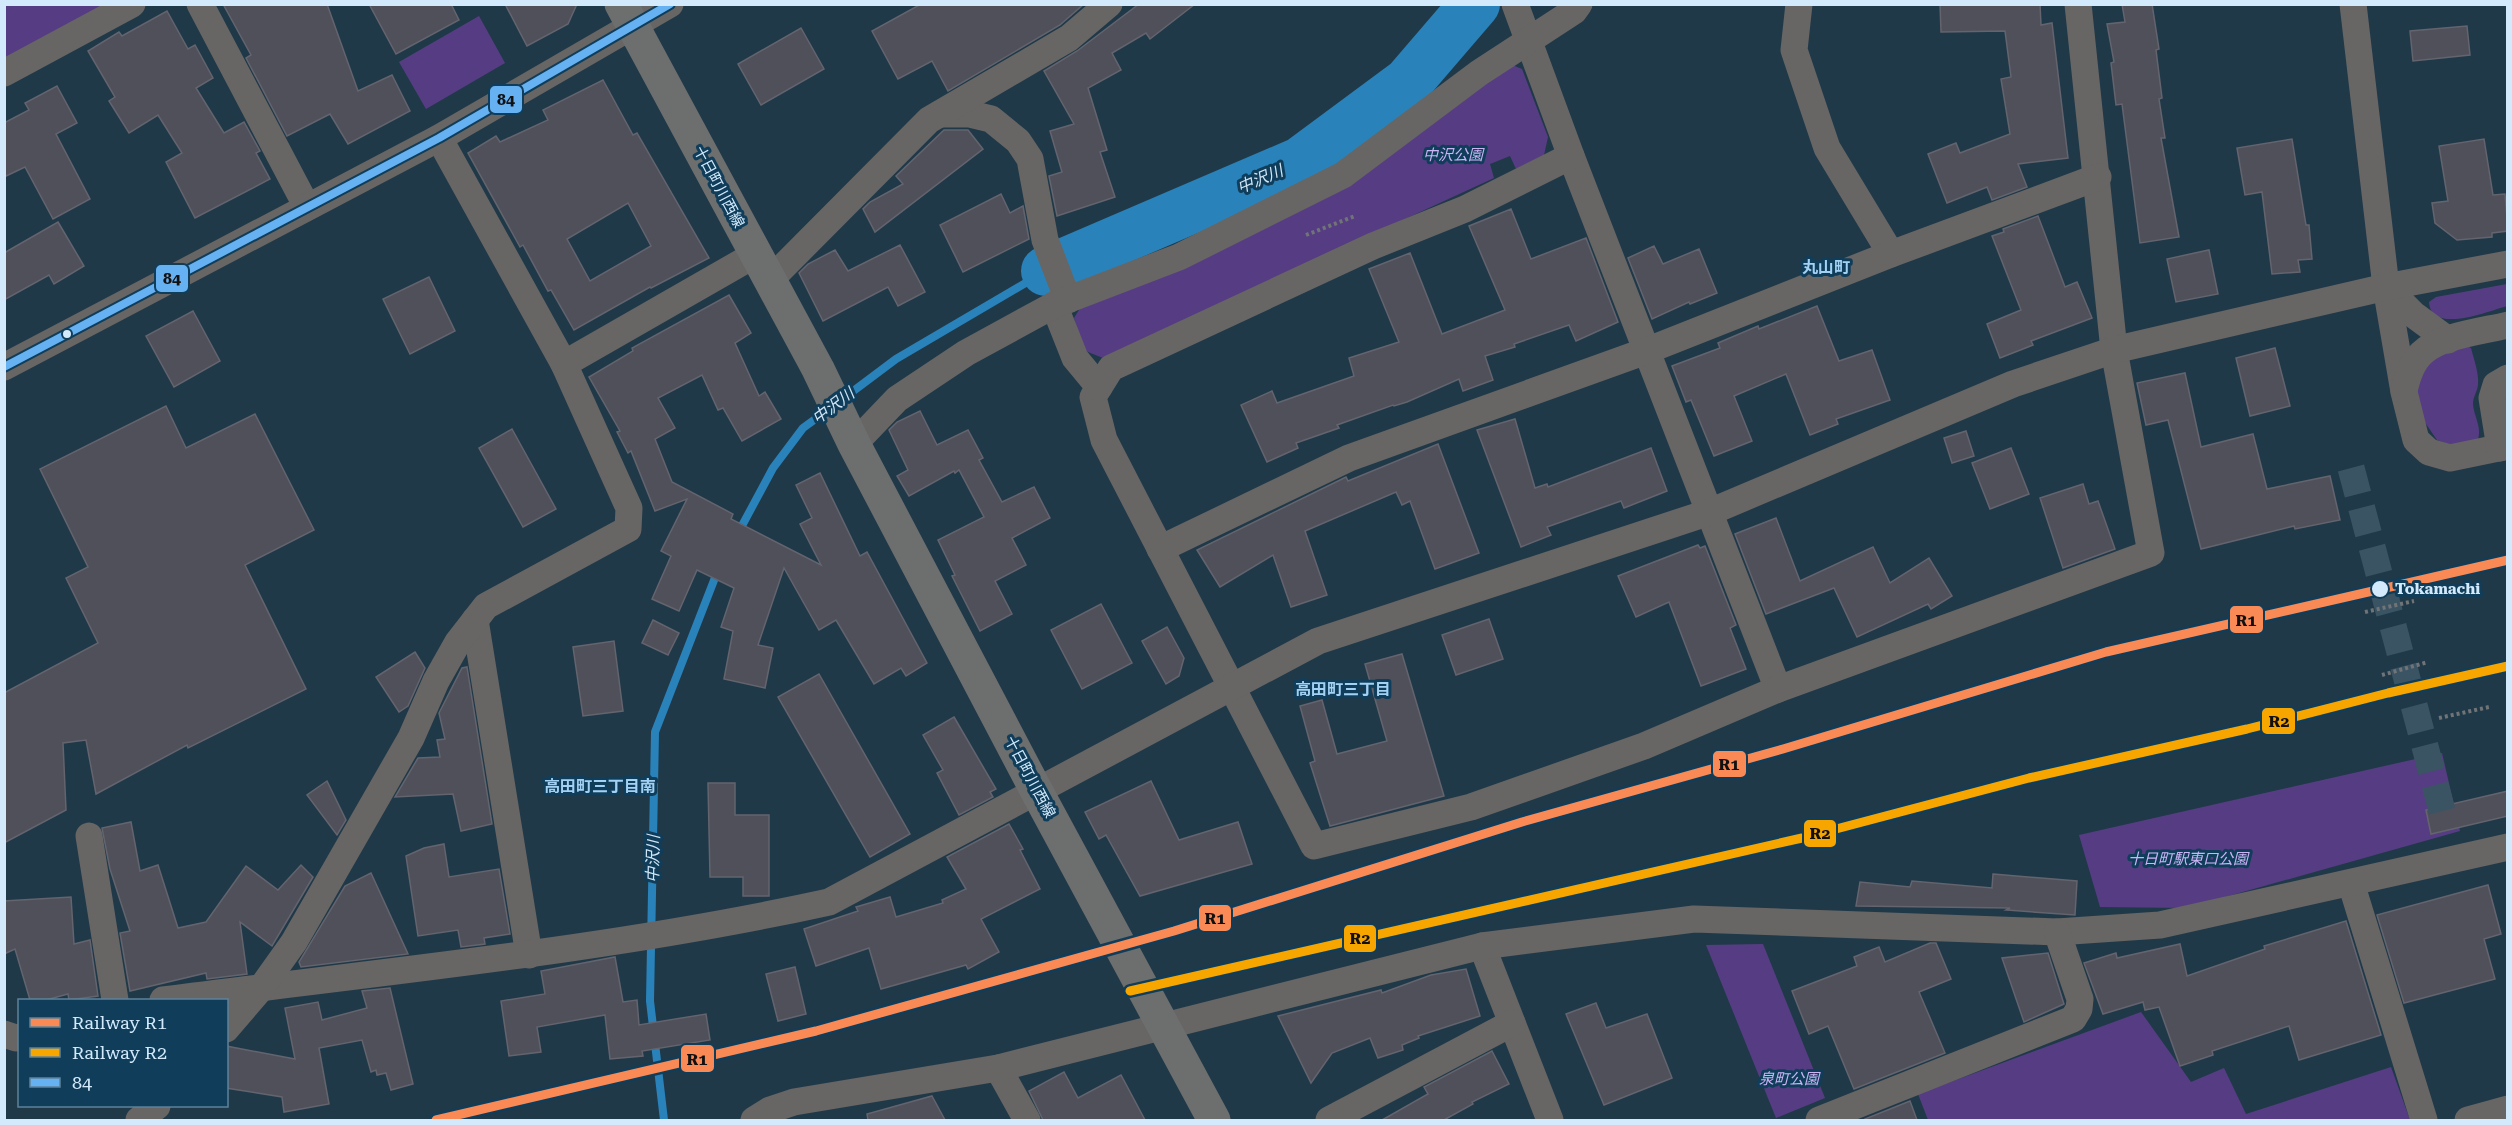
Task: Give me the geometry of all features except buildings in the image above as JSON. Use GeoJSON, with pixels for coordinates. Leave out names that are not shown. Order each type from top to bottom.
{"type":"FeatureCollection","features":[{"type":"Feature","properties":{"kind":"main road","name":"十日町川西線"},"geometry":{"type":"LineString","coordinates":[[627,16],[818,369],[851,438],[1036,790],[1214,1120]]}},
{"type":"Feature","properties":{"kind":"street"},"geometry":{"type":"LineString","coordinates":[[4,73],[132,4]]}},
{"type":"Feature","properties":{"kind":"street"},"geometry":{"type":"LineString","coordinates":[[200,4],[308,207]]}},
{"type":"Feature","properties":{"kind":"street"},"geometry":{"type":"LineString","coordinates":[[4,367],[439,138],[627,16],[670,4]]}},
{"type":"Feature","properties":{"kind":"street"},"geometry":{"type":"LineString","coordinates":[[564,364],[763,267],[929,120],[1069,38],[1109,4]]}},
{"type":"Feature","properties":{"kind":"street"},"geometry":{"type":"LineString","coordinates":[[851,438],[897,399],[966,353],[1061,303],[1179,257],[1343,175],[1479,73],[1574,11],[1579,4]]}},
{"type":"Feature","properties":{"kind":"street"},"geometry":{"type":"LineString","coordinates":[[1799,4],[1794,50],[1827,148],[1891,254]]}},
{"type":"Feature","properties":{"kind":"street"},"geometry":{"type":"LineString","coordinates":[[1571,156],[1465,209],[1373,246],[1111,368],[1093,397],[1104,440],[1314,846],[1471,807],[1644,746],[1778,689],[2151,553],[2114,350],[2098,177],[2078,4]]}},
{"type":"Feature","properties":{"kind":"street"},"geometry":{"type":"LineString","coordinates":[[2353,4],[2386,287],[2404,392],[2416,440],[2429,452],[2450,458],[2504,447],[2492,398],[2496,386],[2508,378]]}},
{"type":"Feature","properties":{"kind":"street"},"geometry":{"type":"LineString","coordinates":[[1517,9],[1571,156],[1778,689]]}},
{"type":"Feature","properties":{"kind":"street"},"geometry":{"type":"LineString","coordinates":[[940,114],[969,114],[991,119],[1018,141],[1030,159],[1045,240],[1075,358],[1099,387]]}},
{"type":"Feature","properties":{"kind":"street"},"geometry":{"type":"LineString","coordinates":[[228,1027],[262,987],[294,942],[411,738],[436,681],[458,642],[486,606],[628,529],[629,508],[564,364],[439,138]]}},
{"type":"Feature","properties":{"kind":"street"},"geometry":{"type":"LineString","coordinates":[[1160,549],[1349,458],[1646,351],[1891,254],[2098,177]]}},
{"type":"Feature","properties":{"kind":"street"},"geometry":{"type":"LineString","coordinates":[[171,999],[529,955],[752,919],[829,902],[1318,641],[1710,512],[2013,384],[2114,350],[2386,287],[2508,264]]}},
{"type":"Feature","properties":{"kind":"street"},"geometry":{"type":"LineString","coordinates":[[2386,287],[2414,315],[2448,340]]}},
{"type":"Feature","properties":{"kind":"street"},"geometry":{"type":"LineString","coordinates":[[2404,392],[2409,371],[2422,352],[2439,342],[2508,325]]}},
{"type":"Feature","properties":{"kind":"street"},"geometry":{"type":"LineString","coordinates":[[475,620],[529,955]]}},
{"type":"Feature","properties":{"kind":"street"},"geometry":{"type":"LineString","coordinates":[[89,836],[115,999]]}},
{"type":"Feature","properties":{"kind":"street"},"geometry":{"type":"LineString","coordinates":[[766,1117],[794,1102],[998,1068],[1482,946],[1694,919],[2057,932],[2160,925],[2508,846]]}},
{"type":"Feature","properties":{"kind":"street"},"geometry":{"type":"LineString","coordinates":[[2351,883],[2424,1120]]}},
{"type":"Feature","properties":{"kind":"street"},"geometry":{"type":"LineString","coordinates":[[1827,1119],[2073,1019],[2079,1009],[2080,999],[2057,932]]}},
{"type":"Feature","properties":{"kind":"street"},"geometry":{"type":"LineString","coordinates":[[1482,946],[1550,1120]]}},
{"type":"Feature","properties":{"kind":"street"},"geometry":{"type":"LineString","coordinates":[[1329,1120],[1512,1023]]}},
{"type":"Feature","properties":{"kind":"street"},"geometry":{"type":"LineString","coordinates":[[998,1068],[1027,1120]]}},
{"type":"Feature","properties":{"kind":"street"},"geometry":{"type":"LineString","coordinates":[[140,1120],[155,1107]]}},
{"type":"Feature","properties":{"kind":"street"},"geometry":{"type":"LineString","coordinates":[[2468,1120],[2508,1109]]}},
{"type":"Feature","properties":{"kind":"path"},"geometry":{"type":"LineString","coordinates":[[1306,235],[1355,216]]}},
{"type":"Feature","properties":{"kind":"path"},"geometry":{"type":"LineString","coordinates":[[2365,612],[2414,600]]}},
{"type":"Feature","properties":{"kind":"path"},"geometry":{"type":"LineString","coordinates":[[2382,675],[2428,663]]}},
{"type":"Feature","properties":{"kind":"path"},"geometry":{"type":"LineString","coordinates":[[2439,718],[2489,707]]}},
{"type":"Feature","properties":{"kind":"green space"},"geometry":{"type":"Polygon","coordinates":[[[5,5],[111,5],[5,63],[5,5]]]}},
{"type":"Feature","properties":{"kind":"green space"},"geometry":{"type":"Polygon","coordinates":[[[479,16],[505,63],[426,109],[399,62],[479,16]]]}},
{"type":"Feature","properties":{"kind":"green space","name":"中沢公園"},"geometry":{"type":"Polygon","coordinates":[[[1510,64],[1522,69],[1548,137],[1544,155],[1516,169],[1510,156],[1490,164],[1494,178],[1103,358],[1083,350],[1074,318],[1082,305],[1188,265],[1510,64]]]}},
{"type":"Feature","properties":{"kind":"green space"},"geometry":{"type":"Polygon","coordinates":[[[2507,284],[2507,306],[2475,316],[2450,319],[2432,312],[2429,302],[2436,297],[2507,284]]]}},
{"type":"Feature","properties":{"kind":"green space"},"geometry":{"type":"Polygon","coordinates":[[[2465,345],[2471,348],[2478,376],[2473,404],[2479,435],[2478,440],[2451,445],[2437,440],[2424,421],[2415,387],[2426,360],[2465,345]]]}},
{"type":"Feature","properties":{"kind":"green space","name":"十日町駅東口公園"},"geometry":{"type":"Polygon","coordinates":[[[2442,753],[2460,831],[2186,908],[2100,907],[2079,835],[2442,753]]]}},
{"type":"Feature","properties":{"kind":"green space","name":"泉町公園"},"geometry":{"type":"Polygon","coordinates":[[[1763,944],[1825,1098],[1776,1118],[1706,945],[1763,944]]]}},
{"type":"Feature","properties":{"kind":"green space"},"geometry":{"type":"Polygon","coordinates":[[[2141,1012],[2191,1082],[2224,1068],[2246,1114],[2391,1067],[2410,1120],[1928,1120],[1918,1094],[2141,1012]]]}},
{"type":"Feature","properties":{"kind":"waterway","name":"中沢川"},"geometry":{"type":"LineString","coordinates":[[1046,271],[1300,162],[1408,82],[1475,4]]}},
{"type":"Feature","properties":{"kind":"waterway","name":"中沢川"},"geometry":{"type":"LineString","coordinates":[[840,401],[896,359],[1046,271]]}},
{"type":"Feature","properties":{"kind":"waterway","name":"中沢川"},"geometry":{"type":"LineString","coordinates":[[737,535],[773,468],[803,428],[829,409]]}},
{"type":"Feature","properties":{"kind":"waterway","name":"中沢川"},"geometry":{"type":"LineString","coordinates":[[664,1120],[650,1001],[655,732],[718,570]]}},
{"type":"Feature","properties":{"kind":"tunnel"},"geometry":{"type":"LineString","coordinates":[[2351,468],[2445,822]]}},
{"type":"Feature","properties":{"kind":"railway"},"geometry":{"type":"LineString","coordinates":[[459,1115],[816,1031],[1174,931],[1522,822],[1783,749],[2106,652],[2508,560]]}},
{"type":"Feature","properties":{"kind":"rail line","name":"R1"},"geometry":{"type":"LineString","coordinates":[[436,1120],[816,1031],[1174,931],[1522,822],[1783,749],[2106,652],[2508,560]]}},
{"type":"Feature","properties":{"kind":"rail line","name":"R2"},"geometry":{"type":"LineString","coordinates":[[1130,991],[1802,838],[2029,778],[2247,729],[2388,693],[2508,666]]}},
{"type":"Feature","properties":{"kind":"transit line","name":"84"},"geometry":{"type":"LineString","coordinates":[[4,367],[439,138],[670,4]]}},
{"type":"Feature","properties":{"kind":"place","name":"Tokamachi"},"geometry":{"type":"Point","coordinates":[2380,589]}},
{"type":"Feature","properties":{"kind":"district","name":"丸山町"},"geometry":{"type":"Point","coordinates":[1826,267]}},
{"type":"Feature","properties":{"kind":"district","name":"高田町三丁目"},"geometry":{"type":"Point","coordinates":[1343,689]}},
{"type":"Feature","properties":{"kind":"district","name":"高田町三丁目南"},"geometry":{"type":"Point","coordinates":[600,786]}}]}
